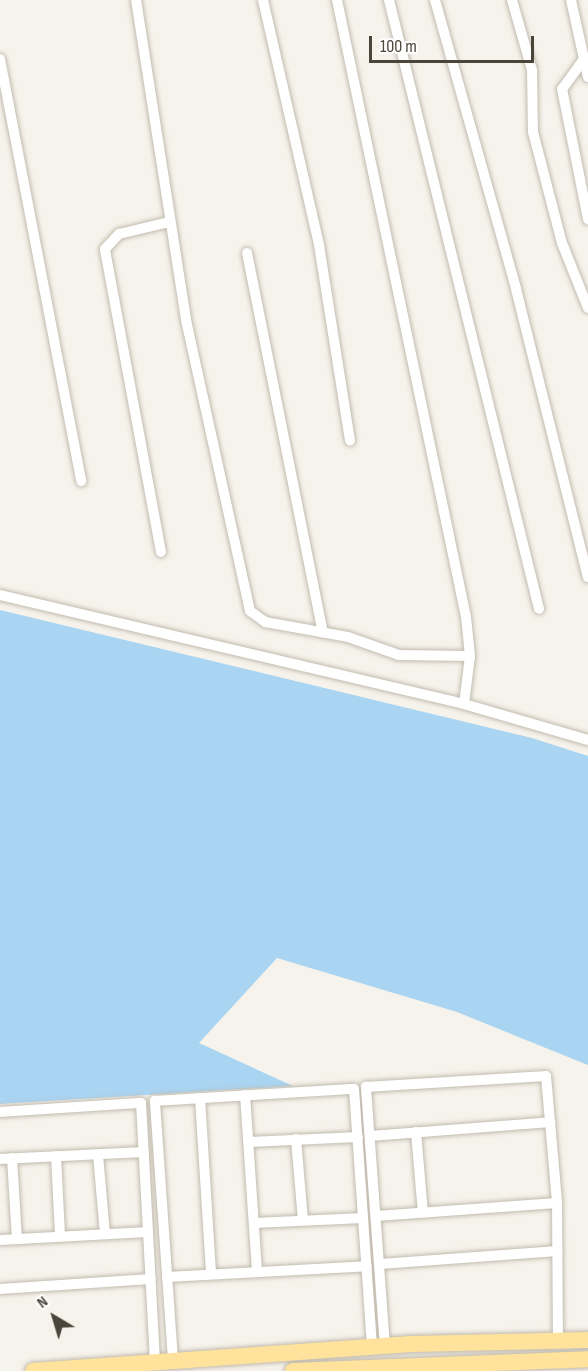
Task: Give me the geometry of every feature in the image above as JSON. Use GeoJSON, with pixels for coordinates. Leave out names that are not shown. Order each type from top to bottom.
{"type":"FeatureCollection","features":[{"type":"Feature","properties":{"kind":"main road"},"geometry":{"type":"LineString","coordinates":[[293,1371],[299,1365],[379,1347],[588,1340]]}},
{"type":"Feature","properties":{"kind":"main road"},"geometry":{"type":"LineString","coordinates":[[33,1371],[173,1360],[299,1365],[588,1359]]}},
{"type":"Feature","properties":{"kind":"street"},"geometry":{"type":"LineString","coordinates":[[136,0],[169,222],[247,605],[265,622],[323,632],[411,657],[470,656]]}},
{"type":"Feature","properties":{"kind":"street"},"geometry":{"type":"LineString","coordinates":[[263,0],[319,244],[350,441]]}},
{"type":"Feature","properties":{"kind":"street"},"geometry":{"type":"LineString","coordinates":[[337,0],[451,536],[470,656],[464,704]]}},
{"type":"Feature","properties":{"kind":"street"},"geometry":{"type":"LineString","coordinates":[[389,0],[538,609]]}},
{"type":"Feature","properties":{"kind":"street"},"geometry":{"type":"LineString","coordinates":[[435,0],[516,289],[588,577]]}},
{"type":"Feature","properties":{"kind":"street"},"geometry":{"type":"LineString","coordinates":[[512,0],[532,70],[533,132],[562,243],[588,308]]}},
{"type":"Feature","properties":{"kind":"street"},"geometry":{"type":"LineString","coordinates":[[571,0],[588,77]]}},
{"type":"Feature","properties":{"kind":"street"},"geometry":{"type":"LineString","coordinates":[[0,59],[81,482]]}},
{"type":"Feature","properties":{"kind":"street"},"geometry":{"type":"LineString","coordinates":[[584,59],[562,89],[588,219]]}},
{"type":"Feature","properties":{"kind":"street"},"geometry":{"type":"LineString","coordinates":[[161,552],[105,249],[119,234],[169,222]]}},
{"type":"Feature","properties":{"kind":"street"},"geometry":{"type":"LineString","coordinates":[[247,253],[323,632]]}},
{"type":"Feature","properties":{"kind":"street"},"geometry":{"type":"LineString","coordinates":[[0,595],[464,704],[588,740]]}},
{"type":"Feature","properties":{"kind":"street"},"geometry":{"type":"LineString","coordinates":[[379,1347],[380,1264],[366,1087],[546,1076],[557,1203],[558,1340]]}},
{"type":"Feature","properties":{"kind":"street"},"geometry":{"type":"LineString","coordinates":[[173,1360],[155,1101],[245,1095],[354,1089],[367,1266],[379,1347]]}},
{"type":"Feature","properties":{"kind":"street"},"geometry":{"type":"LineString","coordinates":[[245,1095],[257,1271]]}},
{"type":"Feature","properties":{"kind":"street"},"geometry":{"type":"LineString","coordinates":[[200,1098],[211,1274]]}},
{"type":"Feature","properties":{"kind":"street"},"geometry":{"type":"LineString","coordinates":[[0,1112],[141,1103],[155,1362]]}},
{"type":"Feature","properties":{"kind":"street"},"geometry":{"type":"LineString","coordinates":[[370,1136],[550,1122]]}},
{"type":"Feature","properties":{"kind":"street"},"geometry":{"type":"LineString","coordinates":[[416,1132],[423,1213]]}},
{"type":"Feature","properties":{"kind":"street"},"geometry":{"type":"LineString","coordinates":[[249,1142],[358,1137]]}},
{"type":"Feature","properties":{"kind":"street"},"geometry":{"type":"LineString","coordinates":[[296,1139],[303,1220]]}},
{"type":"Feature","properties":{"kind":"street"},"geometry":{"type":"LineString","coordinates":[[0,1159],[144,1152]]}},
{"type":"Feature","properties":{"kind":"street"},"geometry":{"type":"LineString","coordinates":[[98,1155],[105,1234]]}},
{"type":"Feature","properties":{"kind":"street"},"geometry":{"type":"LineString","coordinates":[[56,1156],[60,1236]]}},
{"type":"Feature","properties":{"kind":"street"},"geometry":{"type":"LineString","coordinates":[[12,1158],[17,1239]]}},
{"type":"Feature","properties":{"kind":"street"},"geometry":{"type":"LineString","coordinates":[[376,1216],[557,1203]]}},
{"type":"Feature","properties":{"kind":"street"},"geometry":{"type":"LineString","coordinates":[[254,1224],[363,1218]]}},
{"type":"Feature","properties":{"kind":"street"},"geometry":{"type":"LineString","coordinates":[[0,1240],[148,1232]]}},
{"type":"Feature","properties":{"kind":"street"},"geometry":{"type":"LineString","coordinates":[[380,1264],[558,1251]]}},
{"type":"Feature","properties":{"kind":"street"},"geometry":{"type":"LineString","coordinates":[[167,1277],[367,1266]]}},
{"type":"Feature","properties":{"kind":"street"},"geometry":{"type":"LineString","coordinates":[[0,1289],[151,1279]]}},
{"type":"Feature","properties":{"kind":"water"},"geometry":{"type":"Polygon","coordinates":[[[0,610],[532,738],[588,756],[588,1065],[457,1012],[277,958],[199,1043],[293,1086],[0,1104],[0,610]]]}}]}
